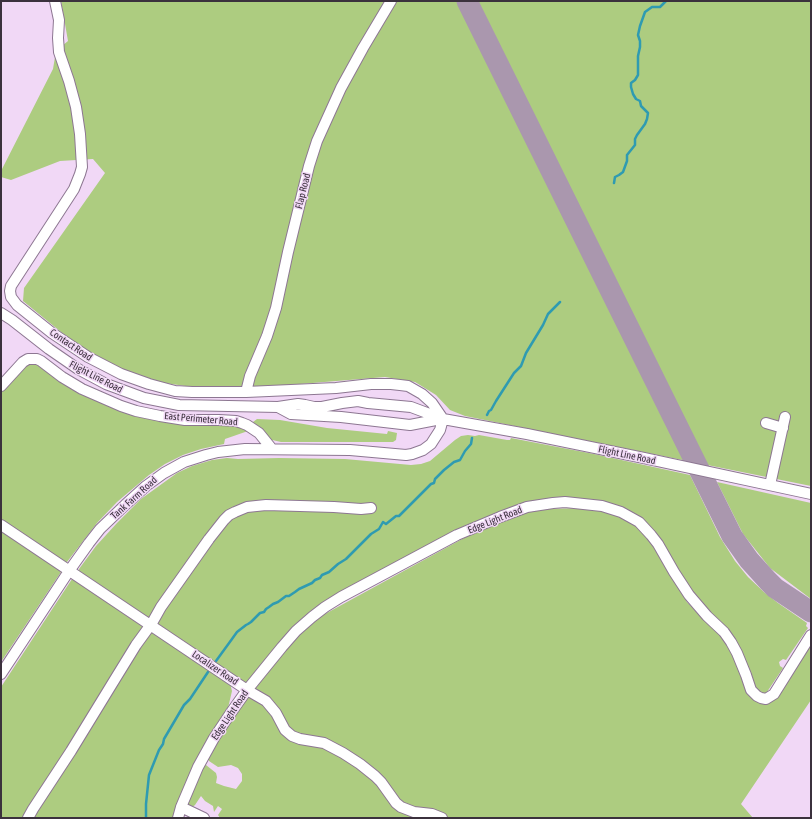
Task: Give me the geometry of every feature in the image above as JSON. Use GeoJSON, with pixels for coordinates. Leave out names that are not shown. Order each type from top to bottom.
{"type":"FeatureCollection","features":[{"type":"Feature","properties":{"kind":"lane","name":"Contact Road"},"geometry":{"type":"LineString","coordinates":[[55,1],[59,20],[59,52],[76,107],[80,134],[82,167],[74,188],[16,277],[10,291],[6,294],[16,306],[52,333],[88,357],[121,374],[175,391],[246,392],[336,388],[372,384],[400,385],[408,386],[422,394],[432,403],[443,419]]}},
{"type":"Feature","properties":{"kind":"lane","name":"Flap Road"},"geometry":{"type":"LineString","coordinates":[[246,392],[250,376],[267,336],[276,308],[305,182],[317,141],[341,88],[362,48],[391,1]]}},
{"type":"Feature","properties":{"kind":"lane","name":"Flight Line Road"},"geometry":{"type":"LineString","coordinates":[[1,313],[67,363],[106,384],[133,395],[168,403],[278,407],[298,404],[322,407],[342,402],[358,401],[411,407],[443,419],[621,453],[811,494]]}},
{"type":"Feature","properties":{"kind":"lane","name":"East Perimeter Road"},"geometry":{"type":"LineString","coordinates":[[1,386],[23,362],[28,359],[37,359],[82,389],[136,411],[185,420],[236,421],[247,425],[264,438],[272,449]]}},
{"type":"Feature","properties":{"kind":"lane","name":"Flight Line Road"},"geometry":{"type":"LineString","coordinates":[[278,407],[291,414],[410,424],[443,419]]}},
{"type":"Feature","properties":{"kind":"lane"},"geometry":{"type":"LineString","coordinates":[[770,485],[785,417]]}},
{"type":"Feature","properties":{"kind":"lane","name":"Tank Farm Road"},"geometry":{"type":"LineString","coordinates":[[1,674],[89,543],[112,517],[164,472],[184,462],[206,455],[245,449],[350,450],[406,455],[412,454],[423,450],[431,444],[440,430],[443,419]]}},
{"type":"Feature","properties":{"kind":"lane"},"geometry":{"type":"LineString","coordinates":[[766,424],[783,428]]}},
{"type":"Feature","properties":{"kind":"lane","name":"Edge Light Road"},"geometry":{"type":"LineString","coordinates":[[178,818],[191,782],[223,723],[247,690],[296,631],[325,607],[341,597],[457,535],[527,507],[554,503],[578,503],[602,506],[612,508],[631,517],[644,527],[658,544],[689,595],[707,616],[724,632],[731,642],[737,653],[751,690],[761,698],[766,699],[774,694],[811,636]]}},
{"type":"Feature","properties":{"kind":"lane"},"geometry":{"type":"LineString","coordinates":[[28,818],[161,607],[224,520],[234,512],[247,507],[278,505],[361,509],[371,508]]}},
{"type":"Feature","properties":{"kind":"lane","name":"Localizer Road"},"geometry":{"type":"LineString","coordinates":[[1,525],[247,690],[266,701],[276,713],[285,730],[292,736],[300,739],[324,743],[360,764],[381,782],[396,803],[401,807],[414,812],[432,814],[442,818]]}},
{"type":"Feature","properties":{"kind":"lane"},"geometry":{"type":"LineString","coordinates":[[181,807],[204,818]]}},
{"type":"Feature","properties":{"kind":"green space"},"geometry":{"type":"Polygon","coordinates":[[[61,1],[811,1],[811,486],[465,416],[450,410],[436,395],[415,382],[385,377],[264,387],[199,388],[151,381],[99,359],[61,332],[23,301],[24,288],[105,173],[93,159],[60,161],[11,180],[1,177],[1,171],[53,69],[56,51],[68,41],[61,1]]]}},
{"type":"Feature","properties":{"kind":"green space"},"geometry":{"type":"Polygon","coordinates":[[[34,360],[107,404],[235,425],[248,431],[225,439],[224,444],[183,455],[165,464],[149,475],[117,502],[97,523],[67,562],[64,562],[1,521],[1,392],[26,364],[34,360]]]}},
{"type":"Feature","properties":{"kind":"green space"},"geometry":{"type":"Polygon","coordinates":[[[257,419],[280,420],[327,428],[387,434],[388,431],[397,433],[396,440],[393,442],[281,442],[268,439],[254,425],[253,422],[257,419]]]}},
{"type":"Feature","properties":{"kind":"green space"},"geometry":{"type":"Polygon","coordinates":[[[479,435],[507,440],[510,440],[511,438],[690,475],[720,537],[735,561],[748,577],[764,592],[807,623],[806,626],[808,628],[786,660],[783,659],[779,662],[780,666],[783,668],[767,692],[768,693],[787,665],[768,695],[759,693],[703,607],[625,509],[523,505],[328,601],[247,683],[155,623],[233,509],[150,622],[79,573],[79,569],[96,546],[141,499],[177,473],[192,466],[212,460],[227,458],[345,459],[411,465],[421,464],[430,461],[461,436],[479,435]]]}},
{"type":"Feature","properties":{"kind":"green space"},"geometry":{"type":"Polygon","coordinates":[[[717,482],[811,503],[811,599],[770,568],[743,534],[717,482]]]}},
{"type":"Feature","properties":{"kind":"green space"},"geometry":{"type":"Polygon","coordinates":[[[590,508],[616,513],[636,525],[652,542],[687,602],[704,620],[723,636],[734,655],[745,686],[767,702],[811,642],[811,700],[741,804],[753,818],[447,818],[406,808],[372,769],[293,734],[252,689],[285,649],[314,620],[475,532],[535,509],[590,508]]]}},
{"type":"Feature","properties":{"kind":"green space"},"geometry":{"type":"Polygon","coordinates":[[[1,528],[59,569],[61,572],[1,662],[1,528]]]}},
{"type":"Feature","properties":{"kind":"green space"},"geometry":{"type":"Polygon","coordinates":[[[72,579],[77,579],[148,626],[26,818],[1,818],[1,687],[72,579]]]}},
{"type":"Feature","properties":{"kind":"green space"},"geometry":{"type":"Polygon","coordinates":[[[152,632],[230,683],[232,691],[228,708],[176,818],[31,818],[148,633],[152,632]]]}},
{"type":"Feature","properties":{"kind":"green space"},"geometry":{"type":"Polygon","coordinates":[[[251,694],[267,704],[285,732],[319,743],[371,774],[390,801],[436,818],[220,818],[218,815],[222,809],[218,806],[214,812],[213,806],[205,801],[201,796],[191,808],[187,805],[188,800],[203,765],[206,765],[216,773],[216,783],[236,789],[242,781],[242,774],[238,768],[231,765],[218,767],[209,761],[208,756],[247,696],[251,694]]]}},
{"type":"Feature","properties":{"kind":"waterway"},"geometry":{"type":"LineString","coordinates":[[614,183],[615,177],[623,172],[627,161],[627,155],[635,145],[635,139],[645,124],[648,113],[641,106],[640,101],[636,99],[631,87],[631,83],[638,75],[638,56],[640,47],[638,35],[640,26],[645,12],[652,7],[660,7],[666,1]]}},
{"type":"Feature","properties":{"kind":"waterway"},"geometry":{"type":"LineString","coordinates":[[487,415],[514,373],[521,366],[526,353],[548,314],[560,302]]}},
{"type":"Feature","properties":{"kind":"waterway"},"geometry":{"type":"LineString","coordinates":[[216,661],[237,632],[251,622],[260,613],[264,612],[266,609],[286,596],[289,596],[329,572],[346,559],[371,534],[379,529],[383,522],[386,524],[396,516],[399,516],[431,484],[434,483],[435,479],[444,470],[454,462],[460,460],[471,444],[472,438]]}},
{"type":"Feature","properties":{"kind":"waterway"},"geometry":{"type":"LineString","coordinates":[[146,818],[149,775],[159,750],[184,705],[190,699],[208,672]]}},
{"type":"Feature","properties":{"kind":"taxiway"},"geometry":{"type":"LineString","coordinates":[[467,1],[732,536],[749,560],[775,588],[811,612]]}}]}
